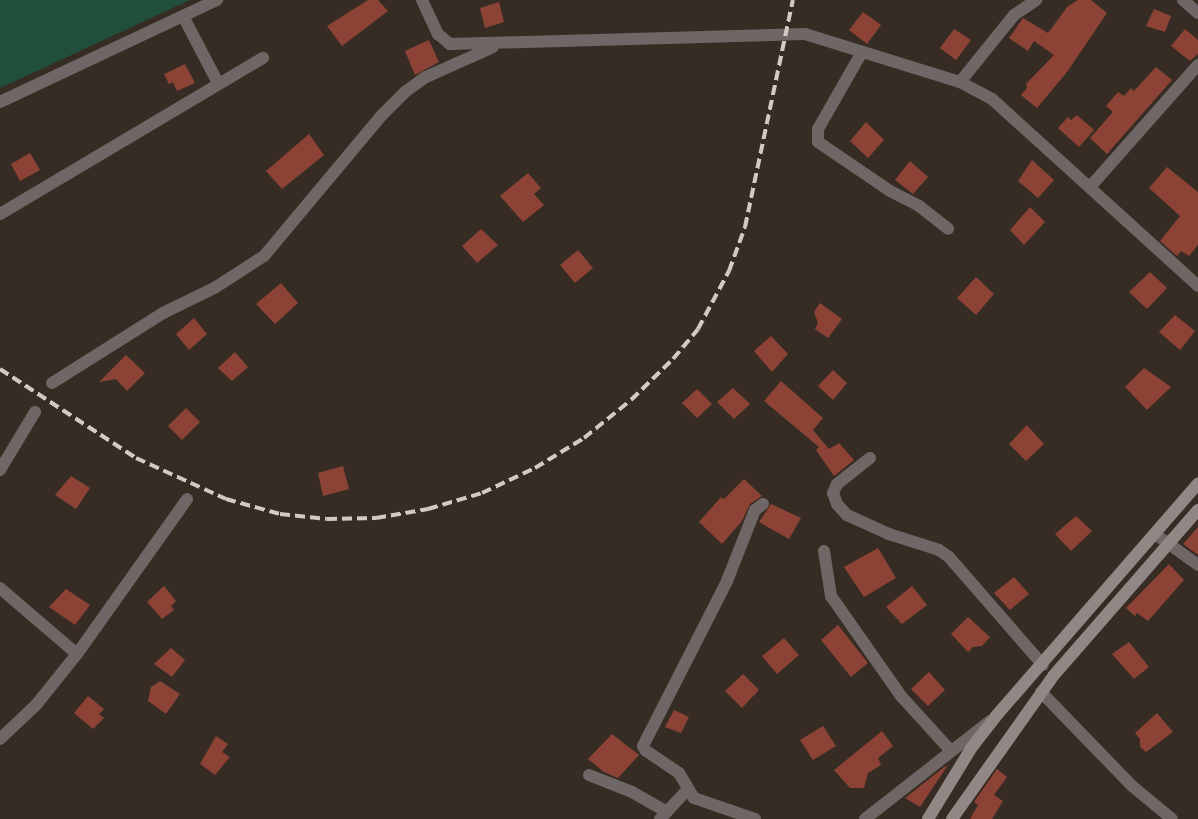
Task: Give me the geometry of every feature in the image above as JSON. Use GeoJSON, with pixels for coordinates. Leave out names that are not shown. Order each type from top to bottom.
{"type":"FeatureCollection","features":[{"type":"Feature","properties":{"kind":"main road"},"geometry":{"type":"LineString","coordinates":[[928,819],[972,747],[996,716],[1043,665],[1198,484]]}},
{"type":"Feature","properties":{"kind":"main road"},"geometry":{"type":"LineString","coordinates":[[952,819],[1041,692],[1198,510]]}},
{"type":"Feature","properties":{"kind":"street"},"geometry":{"type":"LineString","coordinates":[[0,102],[217,0]]}},
{"type":"Feature","properties":{"kind":"street"},"geometry":{"type":"LineString","coordinates":[[422,0],[438,34],[450,44],[500,44],[788,33],[814,36],[960,82],[992,100],[1197,283]]}},
{"type":"Feature","properties":{"kind":"street"},"geometry":{"type":"LineString","coordinates":[[960,82],[1014,15],[1036,0]]}},
{"type":"Feature","properties":{"kind":"street"},"geometry":{"type":"LineString","coordinates":[[1183,0],[1198,13]]}},
{"type":"Feature","properties":{"kind":"street"},"geometry":{"type":"LineString","coordinates":[[183,16],[218,83]]}},
{"type":"Feature","properties":{"kind":"street"},"geometry":{"type":"LineString","coordinates":[[52,382],[163,313],[251,266],[281,239],[381,116],[406,92],[426,77],[500,44]]}},
{"type":"Feature","properties":{"kind":"street"},"geometry":{"type":"LineString","coordinates":[[862,52],[818,129],[818,142],[890,191],[920,206],[948,229]]}},
{"type":"Feature","properties":{"kind":"street"},"geometry":{"type":"LineString","coordinates":[[0,214],[263,58]]}},
{"type":"Feature","properties":{"kind":"street"},"geometry":{"type":"LineString","coordinates":[[1090,187],[1198,65]]}},
{"type":"Feature","properties":{"kind":"street"},"geometry":{"type":"LineString","coordinates":[[0,470],[35,412]]}},
{"type":"Feature","properties":{"kind":"street"},"geometry":{"type":"LineString","coordinates":[[870,458],[837,484],[833,492],[837,504],[847,515],[898,537],[939,550],[949,557],[1043,665]]}},
{"type":"Feature","properties":{"kind":"street"},"geometry":{"type":"LineString","coordinates":[[0,739],[36,705],[77,654],[187,499]]}},
{"type":"Feature","properties":{"kind":"street"},"geometry":{"type":"LineString","coordinates":[[755,819],[702,803],[688,790],[679,773],[646,751],[644,740],[727,581],[754,510],[763,504]]}},
{"type":"Feature","properties":{"kind":"street"},"geometry":{"type":"LineString","coordinates":[[1155,534],[1167,545],[1198,565]]}},
{"type":"Feature","properties":{"kind":"street"},"geometry":{"type":"LineString","coordinates":[[824,552],[831,596],[901,696],[951,751]]}},
{"type":"Feature","properties":{"kind":"street"},"geometry":{"type":"LineString","coordinates":[[0,588],[77,654]]}},
{"type":"Feature","properties":{"kind":"street"},"geometry":{"type":"LineString","coordinates":[[1041,692],[1132,785],[1172,819]]}},
{"type":"Feature","properties":{"kind":"street"},"geometry":{"type":"LineString","coordinates":[[865,819],[996,716]]}},
{"type":"Feature","properties":{"kind":"street"},"geometry":{"type":"LineString","coordinates":[[589,775],[632,792],[664,816],[688,790]]}},
{"type":"Feature","properties":{"kind":"green space"},"geometry":{"type":"Polygon","coordinates":[[[0,0],[190,0],[0,88],[0,0]]]}},
{"type":"Feature","properties":{"kind":"building"},"geometry":{"type":"Polygon","coordinates":[[[368,0],[378,0],[388,11],[342,46],[327,26],[368,0]]]}},
{"type":"Feature","properties":{"kind":"building"},"geometry":{"type":"Polygon","coordinates":[[[1078,0],[1091,0],[1107,13],[1067,72],[1037,108],[1021,95],[1027,88],[1026,84],[1054,55],[1034,41],[1028,51],[1009,38],[1023,18],[1048,33],[1068,6],[1078,0]]]}},
{"type":"Feature","properties":{"kind":"building"},"geometry":{"type":"Polygon","coordinates":[[[499,2],[504,22],[485,28],[480,8],[499,2]]]}},
{"type":"Feature","properties":{"kind":"building"},"geometry":{"type":"Polygon","coordinates":[[[1154,9],[1171,16],[1165,32],[1146,26],[1154,9]]]}},
{"type":"Feature","properties":{"kind":"building"},"geometry":{"type":"Polygon","coordinates":[[[863,12],[881,25],[867,44],[849,30],[863,12]]]}},
{"type":"Feature","properties":{"kind":"building"},"geometry":{"type":"Polygon","coordinates":[[[954,29],[971,40],[956,60],[940,48],[954,29]]]}},
{"type":"Feature","properties":{"kind":"building"},"geometry":{"type":"Polygon","coordinates":[[[1185,29],[1198,40],[1198,54],[1190,61],[1171,46],[1185,29]]]}},
{"type":"Feature","properties":{"kind":"building"},"geometry":{"type":"Polygon","coordinates":[[[429,40],[439,62],[415,75],[405,51],[429,40]]]}},
{"type":"Feature","properties":{"kind":"building"},"geometry":{"type":"Polygon","coordinates":[[[185,64],[195,83],[177,91],[173,82],[169,84],[164,74],[185,64]]]}},
{"type":"Feature","properties":{"kind":"building"},"geometry":{"type":"Polygon","coordinates":[[[1156,67],[1172,80],[1107,154],[1090,138],[1113,112],[1106,106],[1118,92],[1124,96],[1131,88],[1134,91],[1156,67]]]}},
{"type":"Feature","properties":{"kind":"building"},"geometry":{"type":"Polygon","coordinates":[[[1077,115],[1094,130],[1079,147],[1058,128],[1068,117],[1071,120],[1077,115]]]}},
{"type":"Feature","properties":{"kind":"building"},"geometry":{"type":"Polygon","coordinates":[[[866,122],[884,140],[868,158],[850,141],[866,122]]]}},
{"type":"Feature","properties":{"kind":"building"},"geometry":{"type":"Polygon","coordinates":[[[309,134],[324,155],[282,189],[266,171],[309,134]]]}},
{"type":"Feature","properties":{"kind":"building"},"geometry":{"type":"Polygon","coordinates":[[[30,153],[40,170],[20,181],[11,164],[30,153]]]}},
{"type":"Feature","properties":{"kind":"building"},"geometry":{"type":"Polygon","coordinates":[[[1032,160],[1054,180],[1038,198],[1018,181],[1032,160]]]}},
{"type":"Feature","properties":{"kind":"building"},"geometry":{"type":"Polygon","coordinates":[[[910,161],[928,177],[913,194],[895,180],[910,161]]]}},
{"type":"Feature","properties":{"kind":"building"},"geometry":{"type":"Polygon","coordinates":[[[1167,167],[1198,192],[1198,245],[1189,256],[1181,251],[1177,256],[1160,241],[1180,216],[1149,188],[1167,167]]]}},
{"type":"Feature","properties":{"kind":"building"},"geometry":{"type":"Polygon","coordinates":[[[528,173],[541,188],[534,194],[544,205],[523,222],[500,196],[528,173]]]}},
{"type":"Feature","properties":{"kind":"building"},"geometry":{"type":"Polygon","coordinates":[[[1030,207],[1045,222],[1024,245],[1010,230],[1030,207]]]}},
{"type":"Feature","properties":{"kind":"building"},"geometry":{"type":"Polygon","coordinates":[[[481,229],[498,245],[477,263],[462,246],[481,229]]]}},
{"type":"Feature","properties":{"kind":"building"},"geometry":{"type":"Polygon","coordinates":[[[578,250],[593,268],[575,283],[560,265],[578,250]]]}},
{"type":"Feature","properties":{"kind":"building"},"geometry":{"type":"Polygon","coordinates":[[[1150,272],[1167,288],[1147,309],[1129,292],[1150,272]]]}},
{"type":"Feature","properties":{"kind":"building"},"geometry":{"type":"Polygon","coordinates":[[[976,277],[994,294],[976,315],[957,298],[976,277]]]}},
{"type":"Feature","properties":{"kind":"building"},"geometry":{"type":"Polygon","coordinates":[[[281,283],[298,303],[275,324],[256,304],[281,283]]]}},
{"type":"Feature","properties":{"kind":"building"},"geometry":{"type":"Polygon","coordinates":[[[820,303],[842,319],[828,338],[815,329],[818,323],[814,312],[820,303]]]}},
{"type":"Feature","properties":{"kind":"building"},"geometry":{"type":"Polygon","coordinates":[[[1175,315],[1195,331],[1180,350],[1159,332],[1175,315]]]}},
{"type":"Feature","properties":{"kind":"building"},"geometry":{"type":"Polygon","coordinates":[[[194,318],[207,334],[189,350],[176,334],[194,318]]]}},
{"type":"Feature","properties":{"kind":"building"},"geometry":{"type":"Polygon","coordinates":[[[771,336],[788,354],[772,372],[754,351],[771,336]]]}},
{"type":"Feature","properties":{"kind":"building"},"geometry":{"type":"Polygon","coordinates":[[[235,352],[248,367],[232,381],[218,368],[235,352]]]}},
{"type":"Feature","properties":{"kind":"building"},"geometry":{"type":"Polygon","coordinates":[[[126,355],[145,373],[127,391],[116,379],[99,382],[126,355]]]}},
{"type":"Feature","properties":{"kind":"building"},"geometry":{"type":"Polygon","coordinates":[[[1144,368],[1171,387],[1147,410],[1125,387],[1144,368]]]}},
{"type":"Feature","properties":{"kind":"building"},"geometry":{"type":"Polygon","coordinates":[[[833,370],[847,383],[833,400],[818,386],[833,370]]]}},
{"type":"Feature","properties":{"kind":"building"},"geometry":{"type":"Polygon","coordinates":[[[781,381],[823,418],[813,430],[829,449],[839,443],[854,460],[834,476],[816,450],[819,447],[764,401],[781,381]]]}},
{"type":"Feature","properties":{"kind":"building"},"geometry":{"type":"Polygon","coordinates":[[[733,388],[750,404],[734,419],[717,402],[733,388]]]}},
{"type":"Feature","properties":{"kind":"building"},"geometry":{"type":"Polygon","coordinates":[[[697,389],[712,404],[697,418],[682,403],[697,389]]]}},
{"type":"Feature","properties":{"kind":"building"},"geometry":{"type":"Polygon","coordinates":[[[186,408],[200,422],[182,440],[168,426],[186,408]]]}},
{"type":"Feature","properties":{"kind":"building"},"geometry":{"type":"Polygon","coordinates":[[[1027,425],[1044,444],[1026,461],[1009,444],[1027,425]]]}},
{"type":"Feature","properties":{"kind":"building"},"geometry":{"type":"Polygon","coordinates":[[[343,466],[349,489],[323,496],[318,473],[343,466]]]}},
{"type":"Feature","properties":{"kind":"building"},"geometry":{"type":"Polygon","coordinates":[[[71,476],[90,488],[76,509],[55,495],[71,476]]]}},
{"type":"Feature","properties":{"kind":"building"},"geometry":{"type":"Polygon","coordinates":[[[744,479],[762,496],[750,504],[742,521],[722,544],[699,522],[721,497],[724,499],[744,479]]]}},
{"type":"Feature","properties":{"kind":"building"},"geometry":{"type":"Polygon","coordinates":[[[771,504],[801,518],[789,539],[759,522],[771,504]]]}},
{"type":"Feature","properties":{"kind":"building"},"geometry":{"type":"Polygon","coordinates":[[[1076,516],[1092,531],[1071,551],[1055,534],[1076,516]]]}},
{"type":"Feature","properties":{"kind":"building"},"geometry":{"type":"Polygon","coordinates":[[[1198,527],[1198,555],[1183,544],[1198,527]]]}},
{"type":"Feature","properties":{"kind":"building"},"geometry":{"type":"Polygon","coordinates":[[[878,548],[896,578],[864,597],[844,567],[878,548]]]}},
{"type":"Feature","properties":{"kind":"building"},"geometry":{"type":"Polygon","coordinates":[[[1169,564],[1184,580],[1148,621],[1137,613],[1135,616],[1126,608],[1169,564]]]}},
{"type":"Feature","properties":{"kind":"building"},"geometry":{"type":"Polygon","coordinates":[[[1014,577],[1029,594],[1010,610],[994,593],[1014,577]]]}},
{"type":"Feature","properties":{"kind":"building"},"geometry":{"type":"Polygon","coordinates":[[[164,586],[176,601],[171,606],[174,610],[162,619],[147,602],[164,586]]]}},
{"type":"Feature","properties":{"kind":"building"},"geometry":{"type":"Polygon","coordinates":[[[912,586],[927,605],[902,624],[886,607],[912,586]]]}},
{"type":"Feature","properties":{"kind":"building"},"geometry":{"type":"Polygon","coordinates":[[[66,589],[90,605],[75,625],[49,607],[66,589]]]}},
{"type":"Feature","properties":{"kind":"building"},"geometry":{"type":"Polygon","coordinates":[[[968,617],[990,637],[982,646],[973,647],[968,652],[951,634],[968,617]]]}},
{"type":"Feature","properties":{"kind":"building"},"geometry":{"type":"Polygon","coordinates":[[[838,625],[868,663],[851,677],[821,640],[838,625]]]}},
{"type":"Feature","properties":{"kind":"building"},"geometry":{"type":"Polygon","coordinates":[[[784,638],[799,655],[777,674],[762,656],[784,638]]]}},
{"type":"Feature","properties":{"kind":"building"},"geometry":{"type":"Polygon","coordinates":[[[1129,642],[1149,667],[1134,679],[1112,654],[1129,642]]]}},
{"type":"Feature","properties":{"kind":"building"},"geometry":{"type":"Polygon","coordinates":[[[171,648],[185,660],[172,677],[154,664],[171,648]]]}},
{"type":"Feature","properties":{"kind":"building"},"geometry":{"type":"Polygon","coordinates":[[[929,672],[945,690],[928,706],[911,689],[929,672]]]}},
{"type":"Feature","properties":{"kind":"building"},"geometry":{"type":"Polygon","coordinates":[[[743,674],[759,690],[742,708],[725,691],[743,674]]]}},
{"type":"Feature","properties":{"kind":"building"},"geometry":{"type":"Polygon","coordinates":[[[160,681],[180,694],[166,714],[148,701],[151,687],[160,681]]]}},
{"type":"Feature","properties":{"kind":"building"},"geometry":{"type":"Polygon","coordinates":[[[88,696],[104,709],[99,714],[104,718],[93,729],[74,713],[88,696]]]}},
{"type":"Feature","properties":{"kind":"building"},"geometry":{"type":"Polygon","coordinates":[[[674,710],[689,717],[681,733],[665,727],[674,710]]]}},
{"type":"Feature","properties":{"kind":"building"},"geometry":{"type":"Polygon","coordinates":[[[1157,713],[1173,732],[1146,752],[1140,747],[1140,739],[1135,733],[1157,713]]]}},
{"type":"Feature","properties":{"kind":"building"},"geometry":{"type":"Polygon","coordinates":[[[823,726],[836,746],[813,760],[800,740],[823,726]]]}},
{"type":"Feature","properties":{"kind":"building"},"geometry":{"type":"Polygon","coordinates":[[[882,731],[893,746],[878,758],[881,765],[868,773],[864,788],[850,788],[834,770],[882,731]]]}},
{"type":"Feature","properties":{"kind":"building"},"geometry":{"type":"Polygon","coordinates":[[[612,734],[639,755],[618,778],[604,772],[588,759],[612,734]]]}},
{"type":"Feature","properties":{"kind":"building"},"geometry":{"type":"Polygon","coordinates":[[[216,736],[228,744],[222,752],[230,757],[215,775],[200,764],[216,736]]]}},
{"type":"Feature","properties":{"kind":"building"},"geometry":{"type":"Polygon","coordinates":[[[948,765],[920,807],[905,798],[943,768],[948,765]]]}},
{"type":"Feature","properties":{"kind":"building"},"geometry":{"type":"Polygon","coordinates":[[[997,769],[1007,777],[994,795],[1003,801],[992,819],[970,819],[978,805],[974,802],[997,769]]]}},
{"type":"Feature","properties":{"kind":"railway"},"geometry":{"type":"LineString","coordinates":[[0,369],[136,458],[226,499],[280,514],[327,519],[376,518],[428,509],[482,493],[535,468],[584,438],[631,400],[673,359],[698,329],[729,271],[745,227],[793,0]]}}]}
